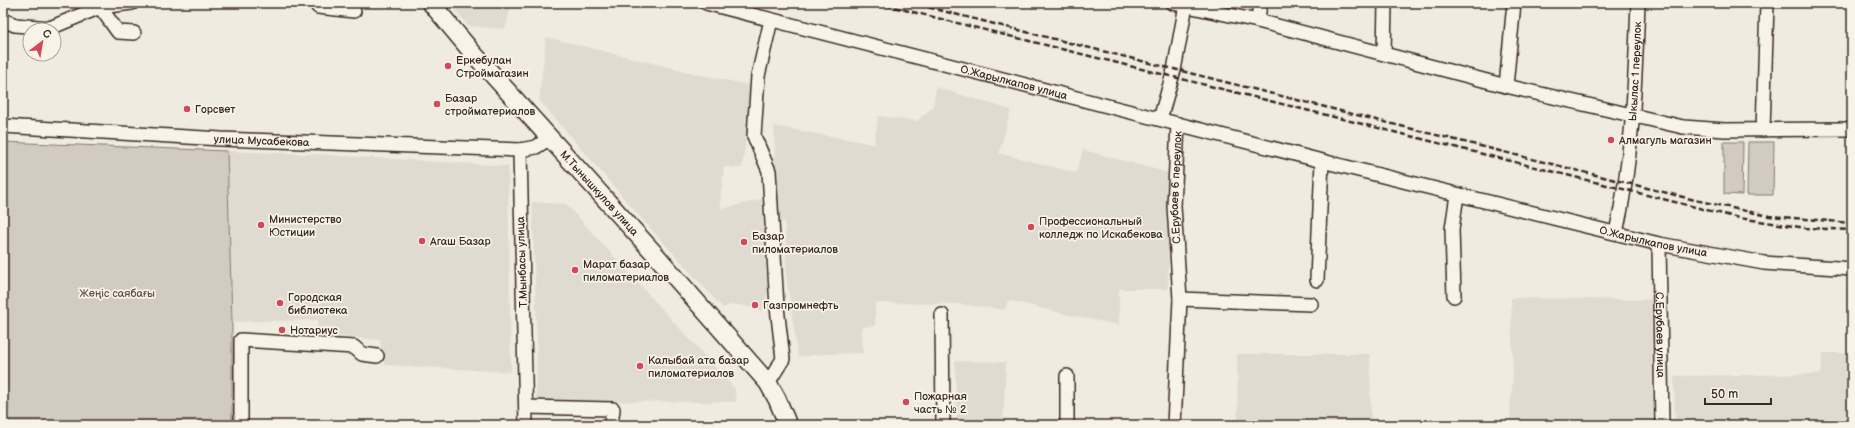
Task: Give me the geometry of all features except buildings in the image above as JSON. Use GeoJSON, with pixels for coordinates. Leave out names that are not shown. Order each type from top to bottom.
{"type":"FeatureCollection","features":[{"type":"Feature","properties":{"kind":"main road","name":"М.Тынышкулов улица"},"geometry":{"type":"LineString","coordinates":[[431,3],[472,52],[654,253],[768,383],[777,399],[788,425]]}},
{"type":"Feature","properties":{"kind":"street"},"geometry":{"type":"LineString","coordinates":[[3,20],[15,25],[50,28],[100,7],[132,3]]}},
{"type":"Feature","properties":{"kind":"street"},"geometry":{"type":"LineString","coordinates":[[319,3],[318,7],[354,11]]}},
{"type":"Feature","properties":{"kind":"street","name":"О.Жарылкапов улица"},"geometry":{"type":"LineString","coordinates":[[706,3],[1322,161],[1659,244],[1764,263],[1852,269]]}},
{"type":"Feature","properties":{"kind":"street"},"geometry":{"type":"LineString","coordinates":[[1258,20],[1260,3]]}},
{"type":"Feature","properties":{"kind":"street"},"geometry":{"type":"LineString","coordinates":[[1384,53],[1385,3]]}},
{"type":"Feature","properties":{"kind":"street"},"geometry":{"type":"LineString","coordinates":[[1506,86],[1514,3]]}},
{"type":"Feature","properties":{"kind":"street","name":"Ыкылас 1 переулок"},"geometry":{"type":"LineString","coordinates":[[1616,233],[1625,189],[1634,117],[1638,3]]}},
{"type":"Feature","properties":{"kind":"street"},"geometry":{"type":"LineString","coordinates":[[1763,130],[1767,3]]}},
{"type":"Feature","properties":{"kind":"street"},"geometry":{"type":"LineString","coordinates":[[1160,119],[1174,70],[1179,4],[1258,20],[1506,86],[1634,117],[1683,127],[1725,130],[1852,129]]}},
{"type":"Feature","properties":{"kind":"street"},"geometry":{"type":"LineString","coordinates":[[100,7],[118,32],[134,33]]}},
{"type":"Feature","properties":{"kind":"street"},"geometry":{"type":"LineString","coordinates":[[768,383],[783,359],[777,307],[769,171],[754,136],[758,76],[771,20]]}},
{"type":"Feature","properties":{"kind":"street","name":"С.Ерубаев 6 переулок"},"geometry":{"type":"LineString","coordinates":[[1174,425],[1180,299],[1174,206],[1178,124]]}},
{"type":"Feature","properties":{"kind":"street","name":"улица Мусабекова"},"geometry":{"type":"LineString","coordinates":[[3,126],[214,139],[520,150]]}},
{"type":"Feature","properties":{"kind":"street"},"geometry":{"type":"LineString","coordinates":[[520,150],[536,147],[550,138]]}},
{"type":"Feature","properties":{"kind":"street","name":"Т.Мынбасы улица"},"geometry":{"type":"LineString","coordinates":[[520,150],[526,425]]}},
{"type":"Feature","properties":{"kind":"street"},"geometry":{"type":"LineString","coordinates":[[1317,280],[1322,161]]}},
{"type":"Feature","properties":{"kind":"street"},"geometry":{"type":"LineString","coordinates":[[1454,296],[1452,229],[1457,195]]}},
{"type":"Feature","properties":{"kind":"street","name":"С.Ерубаев улица"},"geometry":{"type":"LineString","coordinates":[[1659,244],[1662,425]]}},
{"type":"Feature","properties":{"kind":"street"},"geometry":{"type":"LineString","coordinates":[[1180,299],[1311,304]]}},
{"type":"Feature","properties":{"kind":"street"},"geometry":{"type":"LineString","coordinates":[[942,315],[942,425]]}},
{"type":"Feature","properties":{"kind":"street"},"geometry":{"type":"LineString","coordinates":[[241,425],[241,340],[354,347],[362,354],[377,356]]}},
{"type":"Feature","properties":{"kind":"street"},"geometry":{"type":"LineString","coordinates":[[1067,376],[1067,425]]}},
{"type":"Feature","properties":{"kind":"street"},"geometry":{"type":"LineString","coordinates":[[526,407],[613,409],[611,425]]}},
{"type":"Feature","properties":{"kind":"shaded area"},"geometry":{"type":"Polygon","coordinates":[[[450,3],[512,3],[505,29],[468,26],[450,3]]]}},
{"type":"Feature","properties":{"kind":"shaded area"},"geometry":{"type":"Polygon","coordinates":[[[546,37],[697,74],[753,86],[742,168],[724,167],[720,203],[722,209],[762,199],[766,269],[769,288],[762,311],[741,305],[731,305],[723,308],[642,219],[539,100],[546,37]]]}},
{"type":"Feature","properties":{"kind":"shaded area"},"geometry":{"type":"Polygon","coordinates":[[[936,87],[1011,110],[999,153],[1076,173],[1083,150],[1169,173],[1168,289],[1119,289],[1119,325],[1069,315],[1008,300],[1005,310],[957,304],[875,303],[875,326],[862,327],[863,353],[822,354],[798,357],[786,274],[785,222],[777,223],[774,126],[874,144],[878,116],[917,121],[933,107],[936,87]]]}},
{"type":"Feature","properties":{"kind":"shaded area"},"geometry":{"type":"Polygon","coordinates":[[[227,151],[311,154],[508,166],[511,372],[385,365],[380,340],[318,335],[317,320],[232,322],[227,151]]]}},
{"type":"Feature","properties":{"kind":"shaded area"},"geometry":{"type":"Polygon","coordinates":[[[532,202],[566,204],[735,389],[736,402],[536,401],[537,341],[532,202]]]}},
{"type":"Feature","properties":{"kind":"shaded area"},"geometry":{"type":"Polygon","coordinates":[[[1846,289],[1852,289],[1852,425],[1675,425],[1674,376],[1821,374],[1823,353],[1848,353],[1846,289]]]}},
{"type":"Feature","properties":{"kind":"shaded area"},"geometry":{"type":"Polygon","coordinates":[[[1511,298],[1651,300],[1653,425],[1511,425],[1510,410],[1513,377],[1511,298]]]}},
{"type":"Feature","properties":{"kind":"shaded area"},"geometry":{"type":"Polygon","coordinates":[[[1237,354],[1370,354],[1371,425],[1238,425],[1237,354]]]}},
{"type":"Feature","properties":{"kind":"shaded area"},"geometry":{"type":"Polygon","coordinates":[[[955,361],[1006,362],[1003,425],[957,425],[955,361]]]}},
{"type":"Feature","properties":{"kind":"green space","name":"Жеңіс саябағы"},"geometry":{"type":"Polygon","coordinates":[[[3,142],[227,151],[232,322],[232,425],[3,425],[3,142]]]}},
{"type":"Feature","properties":{"kind":"green space"},"geometry":{"type":"Polygon","coordinates":[[[1724,142],[1743,142],[1742,195],[1724,194],[1724,142]]]}},
{"type":"Feature","properties":{"kind":"green space"},"geometry":{"type":"Polygon","coordinates":[[[1748,142],[1774,142],[1773,195],[1747,195],[1748,142]]]}},
{"type":"Feature","properties":{"kind":"railway"},"geometry":{"type":"LineString","coordinates":[[877,3],[1739,218],[1806,228],[1852,230]]}},
{"type":"Feature","properties":{"kind":"railway"},"geometry":{"type":"LineString","coordinates":[[911,3],[1695,200],[1769,216],[1852,223]]}},
{"type":"Feature","properties":{"kind":"place","name":"Еркебулан Строймагазин"},"geometry":{"type":"Point","coordinates":[448,66]}},
{"type":"Feature","properties":{"kind":"place","name":"Базар стройматериалов"},"geometry":{"type":"Point","coordinates":[437,104]}},
{"type":"Feature","properties":{"kind":"place","name":"Горсвет"},"geometry":{"type":"Point","coordinates":[187,109]}},
{"type":"Feature","properties":{"kind":"place","name":"Алмагуль магазин"},"geometry":{"type":"Point","coordinates":[1611,140]}},
{"type":"Feature","properties":{"kind":"place","name":"Министерство Юстиции"},"geometry":{"type":"Point","coordinates":[261,225]}},
{"type":"Feature","properties":{"kind":"place","name":"Профессиональный колледж по Искабекова"},"geometry":{"type":"Point","coordinates":[1031,227]}},
{"type":"Feature","properties":{"kind":"place","name":"Агаш Базар"},"geometry":{"type":"Point","coordinates":[422,241]}},
{"type":"Feature","properties":{"kind":"place","name":"Базар пиломатериалов"},"geometry":{"type":"Point","coordinates":[744,242]}},
{"type":"Feature","properties":{"kind":"place","name":"Марат базар пиломатериалов"},"geometry":{"type":"Point","coordinates":[575,270]}},
{"type":"Feature","properties":{"kind":"place","name":"Городская библиотека"},"geometry":{"type":"Point","coordinates":[280,303]}},
{"type":"Feature","properties":{"kind":"place","name":"Газпромнефть"},"geometry":{"type":"Point","coordinates":[755,305]}},
{"type":"Feature","properties":{"kind":"place","name":"Нотариус"},"geometry":{"type":"Point","coordinates":[282,330]}},
{"type":"Feature","properties":{"kind":"place","name":"Калыбай ата базар пиломатериалов"},"geometry":{"type":"Point","coordinates":[640,366]}},
{"type":"Feature","properties":{"kind":"place","name":"Пожарная часть № 2"},"geometry":{"type":"Point","coordinates":[906,402]}}]}
